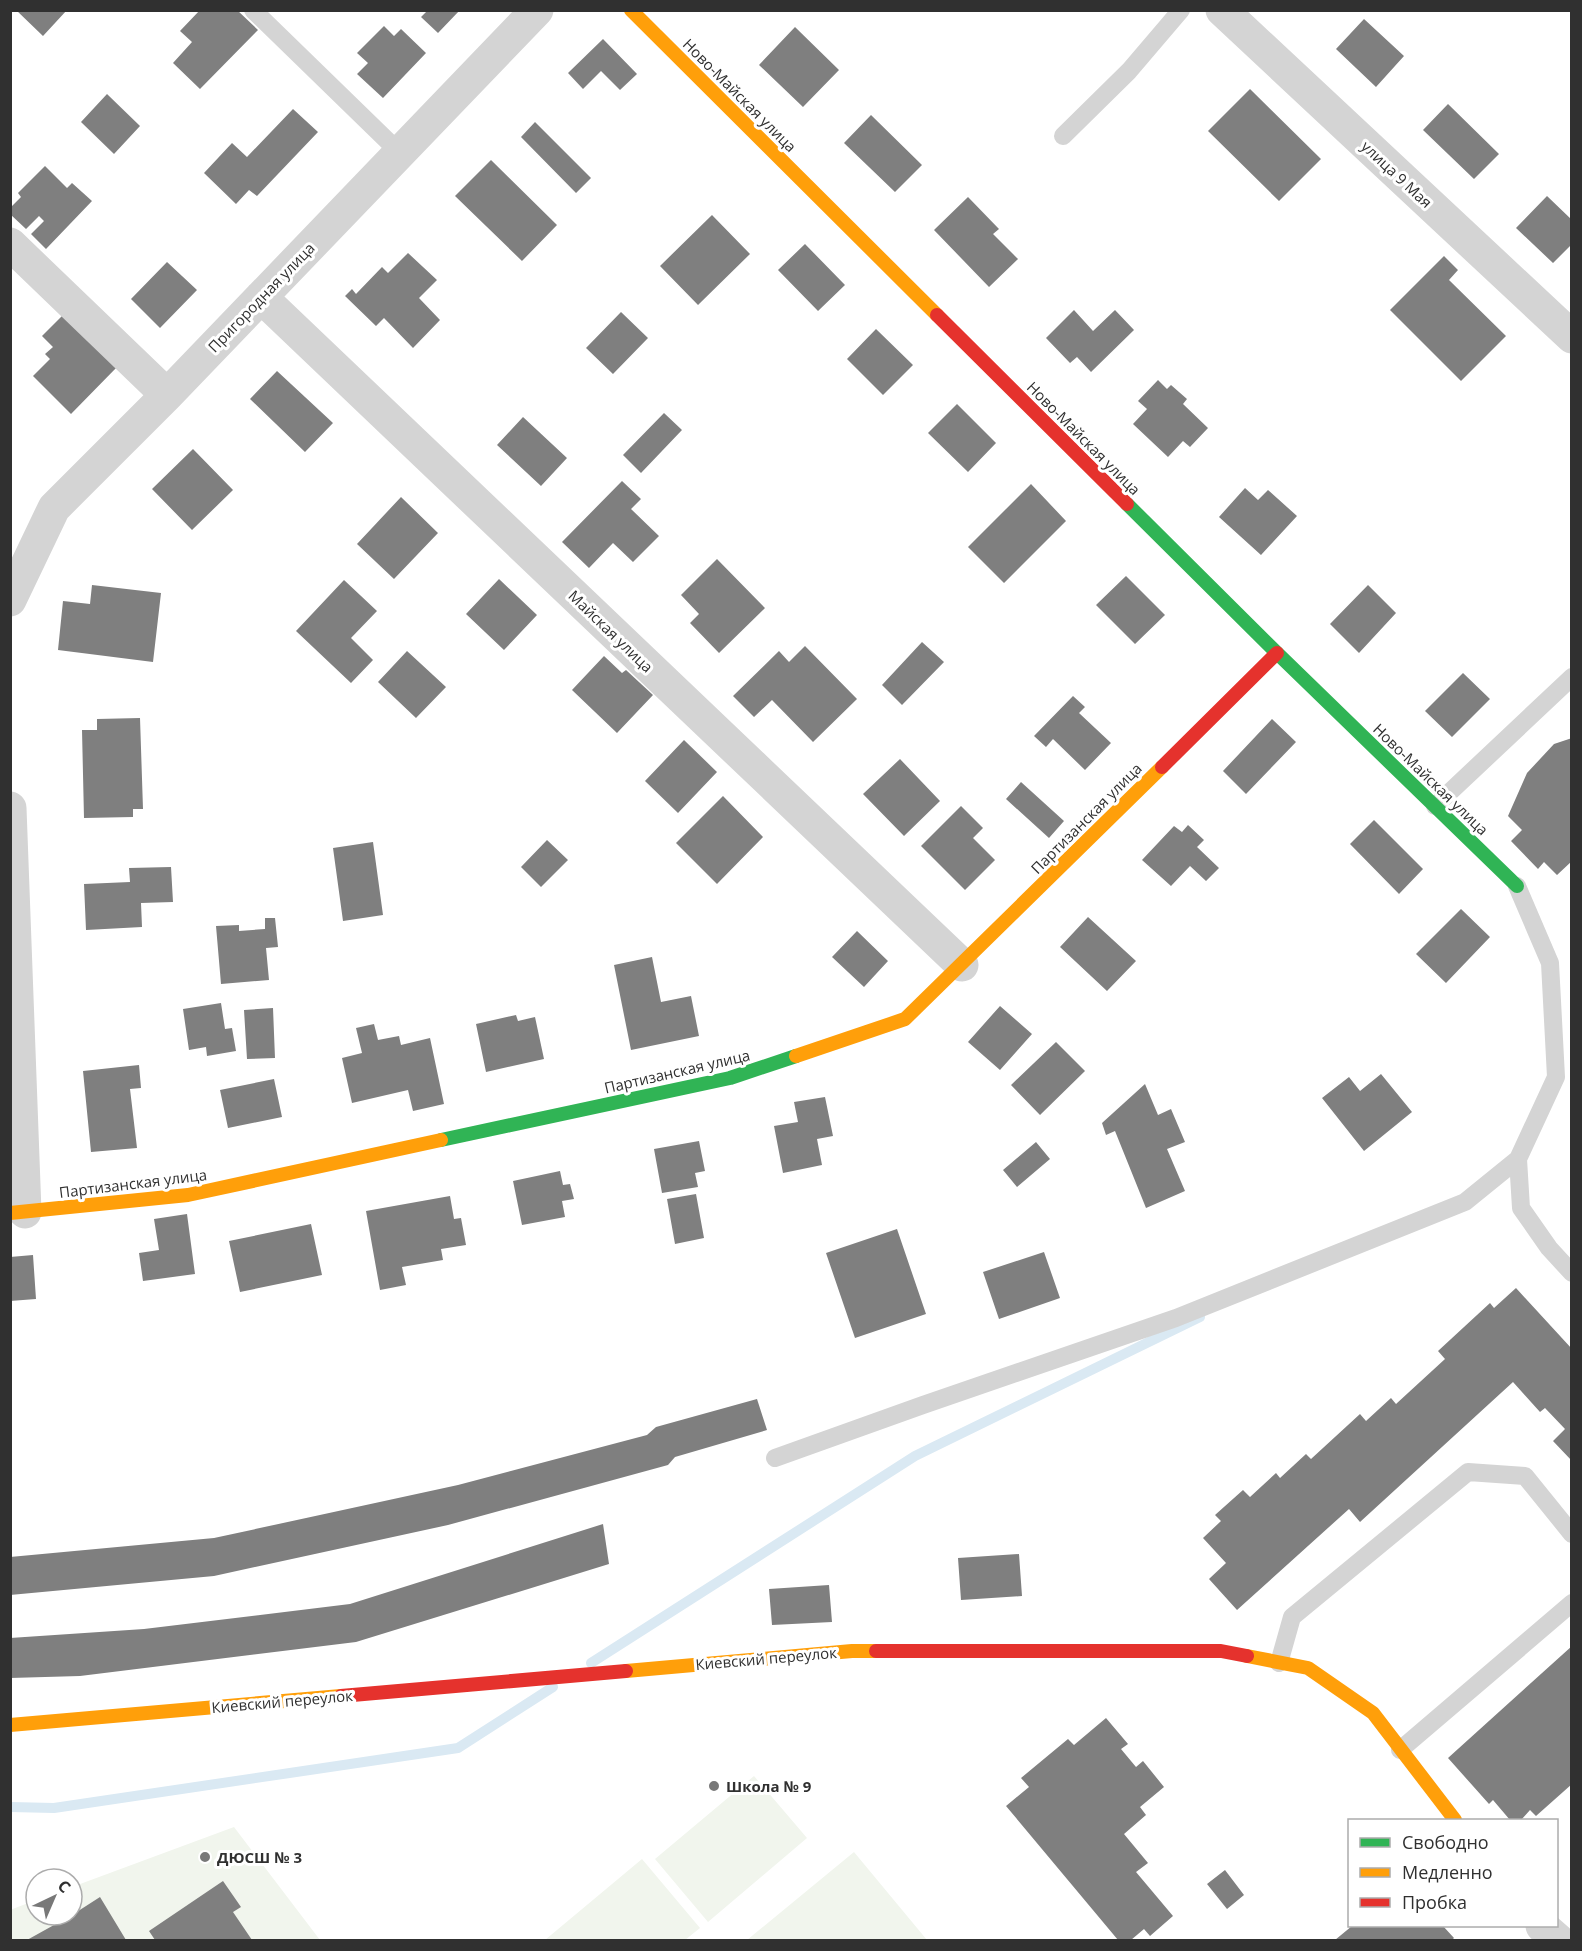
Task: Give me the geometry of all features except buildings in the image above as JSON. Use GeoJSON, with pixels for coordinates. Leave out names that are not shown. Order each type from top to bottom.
{"type":"FeatureCollection","features":[{"type":"Feature","properties":{"kind":"street","name":"Пригородная улица"},"geometry":{"type":"LineString","coordinates":[[10,600],[54,508],[167,395],[537,10]]}},
{"type":"Feature","properties":{"kind":"street","name":"Ново-Майская улица"},"geometry":{"type":"LineString","coordinates":[[631,10],[1277,653],[1517,886]]}},
{"type":"Feature","properties":{"kind":"street","name":"улица 9 Мая"},"geometry":{"type":"LineString","coordinates":[[1222,10],[1572,337]]}},
{"type":"Feature","properties":{"kind":"street"},"geometry":{"type":"LineString","coordinates":[[10,244],[167,395]]}},
{"type":"Feature","properties":{"kind":"street","name":"Майская улица"},"geometry":{"type":"LineString","coordinates":[[261,297],[962,965]]}},
{"type":"Feature","properties":{"kind":"street","name":"Партизанская улица"},"geometry":{"type":"LineString","coordinates":[[18,1213],[188,1195],[730,1078],[905,1019],[1277,653]]}},
{"type":"Feature","properties":{"kind":"street"},"geometry":{"type":"LineString","coordinates":[[10,808],[18,1213]]}},
{"type":"Feature","properties":{"kind":"street","name":"Киевский переулок"},"geometry":{"type":"LineString","coordinates":[[10,1725],[852,1651],[1221,1651],[1308,1668],[1373,1713],[1453,1819]]}},
{"type":"Feature","properties":{"kind":"street"},"geometry":{"type":"LineString","coordinates":[[1543,1927],[1558,1941]]}},
{"type":"Feature","properties":{"kind":"lane"},"geometry":{"type":"LineString","coordinates":[[253,10],[400,153]]}},
{"type":"Feature","properties":{"kind":"lane"},"geometry":{"type":"LineString","coordinates":[[1063,136],[1129,71],[1181,10]]}},
{"type":"Feature","properties":{"kind":"lane"},"geometry":{"type":"LineString","coordinates":[[1435,806],[1572,677]]}},
{"type":"Feature","properties":{"kind":"lane"},"geometry":{"type":"LineString","coordinates":[[775,1458],[1176,1318],[1466,1202],[1518,1159],[1556,1077],[1550,963],[1517,886]]}},
{"type":"Feature","properties":{"kind":"lane"},"geometry":{"type":"LineString","coordinates":[[1518,1159],[1521,1208],[1549,1248],[1572,1273]]}},
{"type":"Feature","properties":{"kind":"lane"},"geometry":{"type":"LineString","coordinates":[[1279,1663],[1292,1617],[1468,1472],[1525,1476],[1572,1534]]}},
{"type":"Feature","properties":{"kind":"lane"},"geometry":{"type":"LineString","coordinates":[[1400,1750],[1572,1603]]}},
{"type":"Feature","properties":{"kind":"shaded area"},"geometry":{"type":"Polygon","coordinates":[[[754,1776],[807,1838],[708,1922],[655,1859],[754,1776]]]}},
{"type":"Feature","properties":{"kind":"shaded area","name":"ДЮСШ № 3"},"geometry":{"type":"Polygon","coordinates":[[[234,1827],[320,1940],[11,1940],[10,1910],[24,1905],[24,1927],[84,1927],[84,1883],[234,1827]]]}},
{"type":"Feature","properties":{"kind":"shaded area"},"geometry":{"type":"Polygon","coordinates":[[[854,1852],[927,1940],[747,1940],[854,1852]]]}},
{"type":"Feature","properties":{"kind":"shaded area"},"geometry":{"type":"Polygon","coordinates":[[[642,1859],[700,1928],[685,1940],[545,1940],[642,1859]]]}},
{"type":"Feature","properties":{"kind":"waterway"},"geometry":{"type":"LineString","coordinates":[[591,1663],[915,1456],[1200,1317]]}},
{"type":"Feature","properties":{"kind":"waterway"},"geometry":{"type":"LineString","coordinates":[[10,1807],[54,1808],[458,1748],[553,1687]]}},
{"type":"Feature","properties":{"kind":"traffic: fast"},"geometry":{"type":"LineString","coordinates":[[1127,504],[1517,886]]}},
{"type":"Feature","properties":{"kind":"traffic: fast"},"geometry":{"type":"LineString","coordinates":[[441,1140],[730,1078],[796,1056]]}},
{"type":"Feature","properties":{"kind":"traffic: slow"},"geometry":{"type":"LineString","coordinates":[[631,10],[937,315]]}},
{"type":"Feature","properties":{"kind":"traffic: slow"},"geometry":{"type":"LineString","coordinates":[[796,1056],[905,1019],[1162,767]]}},
{"type":"Feature","properties":{"kind":"traffic: slow"},"geometry":{"type":"LineString","coordinates":[[10,1213],[188,1195],[441,1140]]}},
{"type":"Feature","properties":{"kind":"traffic: slow"},"geometry":{"type":"LineString","coordinates":[[626,1671],[852,1651],[876,1651]]}},
{"type":"Feature","properties":{"kind":"traffic: slow"},"geometry":{"type":"LineString","coordinates":[[1247,1656],[1308,1668],[1373,1713],[1454,1819]]}},
{"type":"Feature","properties":{"kind":"traffic: slow"},"geometry":{"type":"LineString","coordinates":[[10,1725],[341,1696]]}},
{"type":"Feature","properties":{"kind":"traffic: jam"},"geometry":{"type":"LineString","coordinates":[[937,315],[1127,504]]}},
{"type":"Feature","properties":{"kind":"traffic: jam"},"geometry":{"type":"LineString","coordinates":[[1162,767],[1277,653]]}},
{"type":"Feature","properties":{"kind":"traffic: jam"},"geometry":{"type":"LineString","coordinates":[[876,1651],[1221,1651],[1247,1656]]}},
{"type":"Feature","properties":{"kind":"traffic: jam"},"geometry":{"type":"LineString","coordinates":[[341,1696],[626,1671]]}},
{"type":"Feature","properties":{"kind":"place","name":"Школа № 9"},"geometry":{"type":"Point","coordinates":[714,1786]}},
{"type":"Feature","properties":{"kind":"place","name":"ДЮСШ № 3"},"geometry":{"type":"Point","coordinates":[205,1857]}}]}
